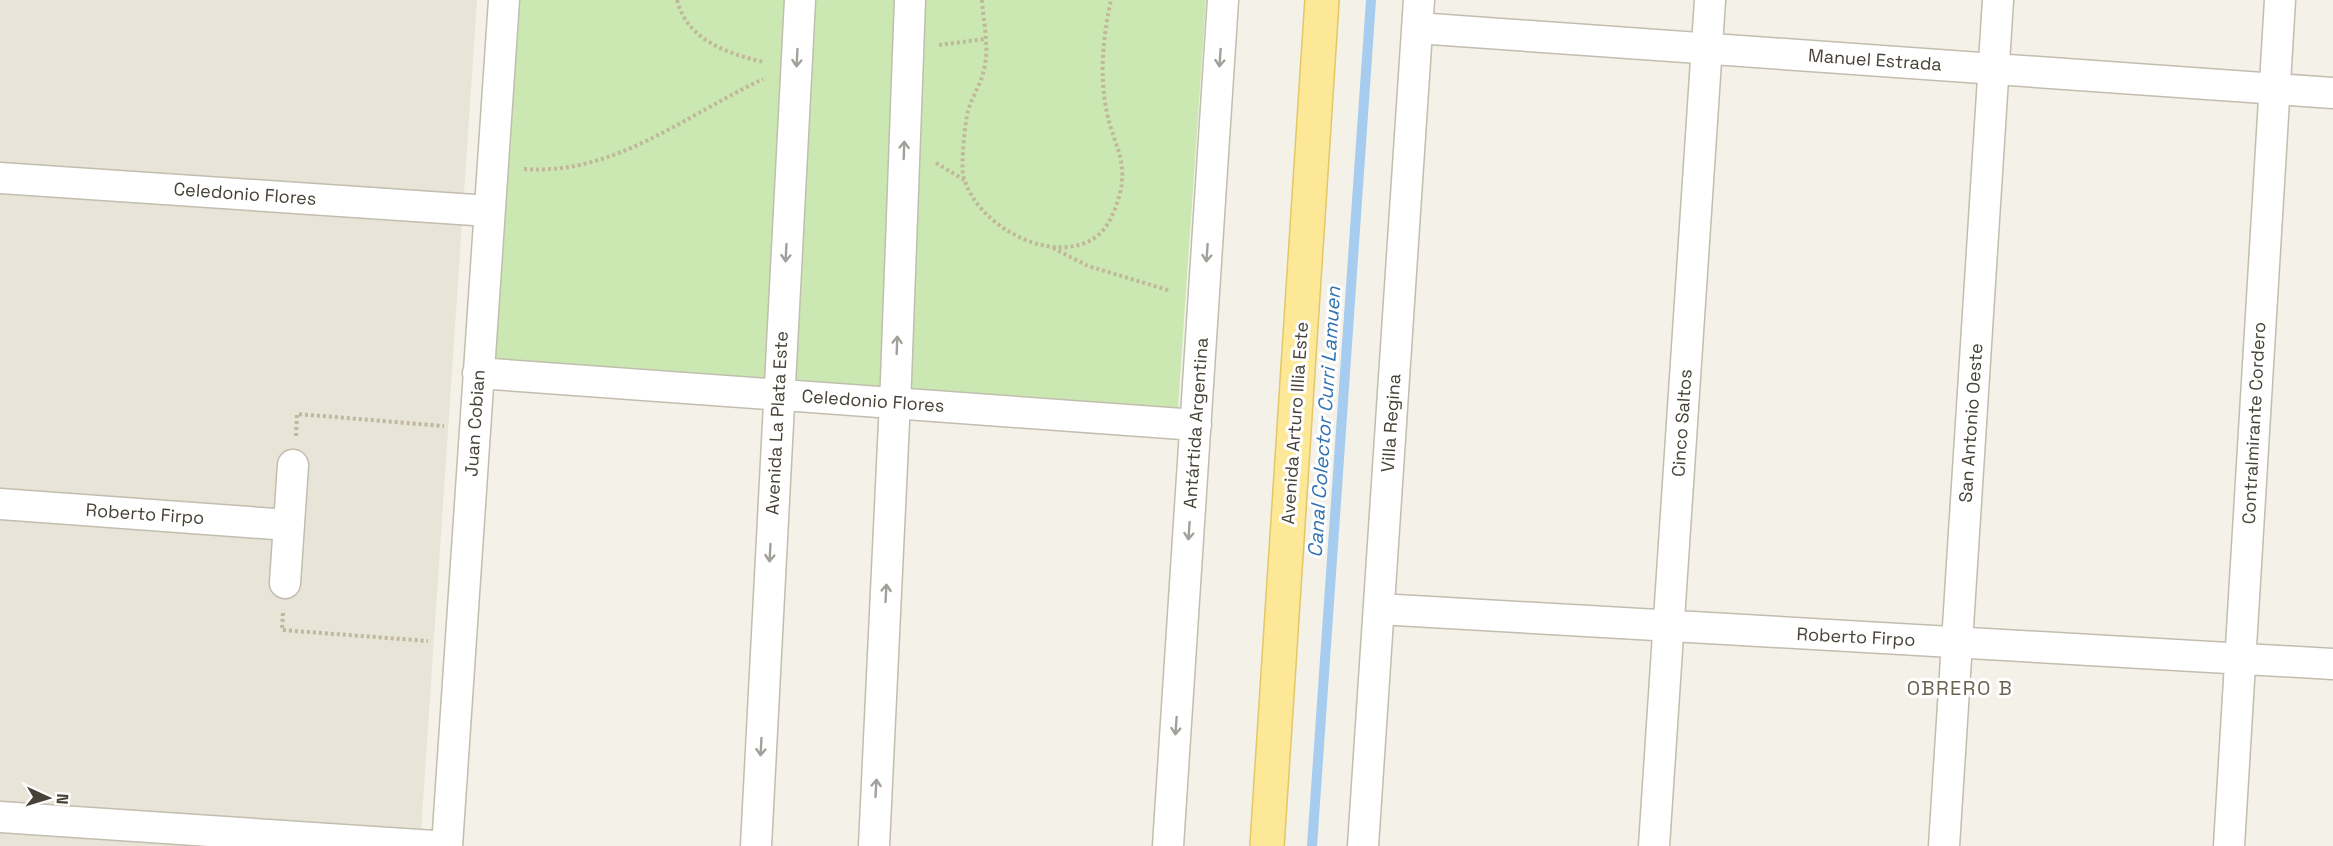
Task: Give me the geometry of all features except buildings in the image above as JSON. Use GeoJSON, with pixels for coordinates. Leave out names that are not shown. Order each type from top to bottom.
{"type":"FeatureCollection","features":[{"type":"Feature","properties":{"kind":"main road","name":"Avenida Arturo Illia Este"},"geometry":{"type":"LineString","coordinates":[[1267,846],[1322,0]]}},
{"type":"Feature","properties":{"kind":"street","name":"Juan Cobian"},"geometry":{"type":"LineString","coordinates":[[447,846],[504,0]]}},
{"type":"Feature","properties":{"kind":"street","name":"Avenida La Plata Este"},"geometry":{"type":"LineString","coordinates":[[756,846],[792,67],[800,0]]}},
{"type":"Feature","properties":{"kind":"street"},"geometry":{"type":"LineString","coordinates":[[873,846],[895,403],[910,0]]}},
{"type":"Feature","properties":{"kind":"street","name":"Antártida Argentina"},"geometry":{"type":"LineString","coordinates":[[1168,846],[1224,0]]}},
{"type":"Feature","properties":{"kind":"street","name":"Cinco Saltos"},"geometry":{"type":"LineString","coordinates":[[1654,846],[1710,0]]}},
{"type":"Feature","properties":{"kind":"street","name":"San Antonio Oeste"},"geometry":{"type":"LineString","coordinates":[[1944,846],[1998,0]]}},
{"type":"Feature","properties":{"kind":"street","name":"Contralmirante Cordero"},"geometry":{"type":"LineString","coordinates":[[2229,846],[2280,0]]}},
{"type":"Feature","properties":{"kind":"street","name":"Manuel Estrada"},"geometry":{"type":"LineString","coordinates":[[1418,14],[1707,48],[2333,93]]}},
{"type":"Feature","properties":{"kind":"street","name":"Villa Regina"},"geometry":{"type":"LineString","coordinates":[[1363,846],[1418,14]]}},
{"type":"Feature","properties":{"kind":"street","name":"Celedonio Flores"},"geometry":{"type":"LineString","coordinates":[[0,177],[489,211]]}},
{"type":"Feature","properties":{"kind":"street","name":"Celedonio Flores"},"geometry":{"type":"LineString","coordinates":[[478,373],[1196,425]]}},
{"type":"Feature","properties":{"kind":"street"},"geometry":{"type":"LineString","coordinates":[[285,583],[293,465]]}},
{"type":"Feature","properties":{"kind":"street","name":"Roberto Firpo"},"geometry":{"type":"LineString","coordinates":[[0,504],[289,525]]}},
{"type":"Feature","properties":{"kind":"street","name":"Roberto Firpo"},"geometry":{"type":"LineString","coordinates":[[1379,609],[2333,664]]}},
{"type":"Feature","properties":{"kind":"street"},"geometry":{"type":"LineString","coordinates":[[0,817],[434,846]]}},
{"type":"Feature","properties":{"kind":"path"},"geometry":{"type":"LineString","coordinates":[[677,0],[690,25],[706,42],[731,54],[792,67]]}},
{"type":"Feature","properties":{"kind":"path"},"geometry":{"type":"LineString","coordinates":[[982,0],[986,61],[981,82],[968,111],[963,173],[970,192],[985,214],[1004,229],[1026,240],[1052,248],[1088,266],[1171,291]]}},
{"type":"Feature","properties":{"kind":"path"},"geometry":{"type":"LineString","coordinates":[[1052,248],[1078,245],[1097,235],[1112,218],[1119,194],[1124,166],[1107,113],[1102,72],[1103,35],[1111,0]]}},
{"type":"Feature","properties":{"kind":"path"},"geometry":{"type":"LineString","coordinates":[[909,49],[985,39]]}},
{"type":"Feature","properties":{"kind":"path"},"geometry":{"type":"LineString","coordinates":[[514,169],[555,169],[619,153],[653,138],[741,89],[792,67]]}},
{"type":"Feature","properties":{"kind":"path"},"geometry":{"type":"LineString","coordinates":[[1170,302],[1172,280]]}},
{"type":"Feature","properties":{"kind":"path"},"geometry":{"type":"LineString","coordinates":[[293,465],[297,414],[475,429]]}},
{"type":"Feature","properties":{"kind":"path"},"geometry":{"type":"LineString","coordinates":[[285,583],[282,630],[461,644]]}},
{"type":"Feature","properties":{"kind":"shaded area"},"geometry":{"type":"Polygon","coordinates":[[[0,0],[477,0],[420,846],[0,846],[0,0]]]}},
{"type":"Feature","properties":{"kind":"green space"},"geometry":{"type":"Polygon","coordinates":[[[520,0],[1206,0],[1178,408],[494,361],[520,0]]]}},
{"type":"Feature","properties":{"kind":"waterway","name":"Canal Colector Curri Lamuen"},"geometry":{"type":"LineString","coordinates":[[1312,846],[1371,0]]}},
{"type":"Feature","properties":{"kind":"district","name":"OBRERO B"},"geometry":{"type":"Point","coordinates":[1960,688]}}]}
